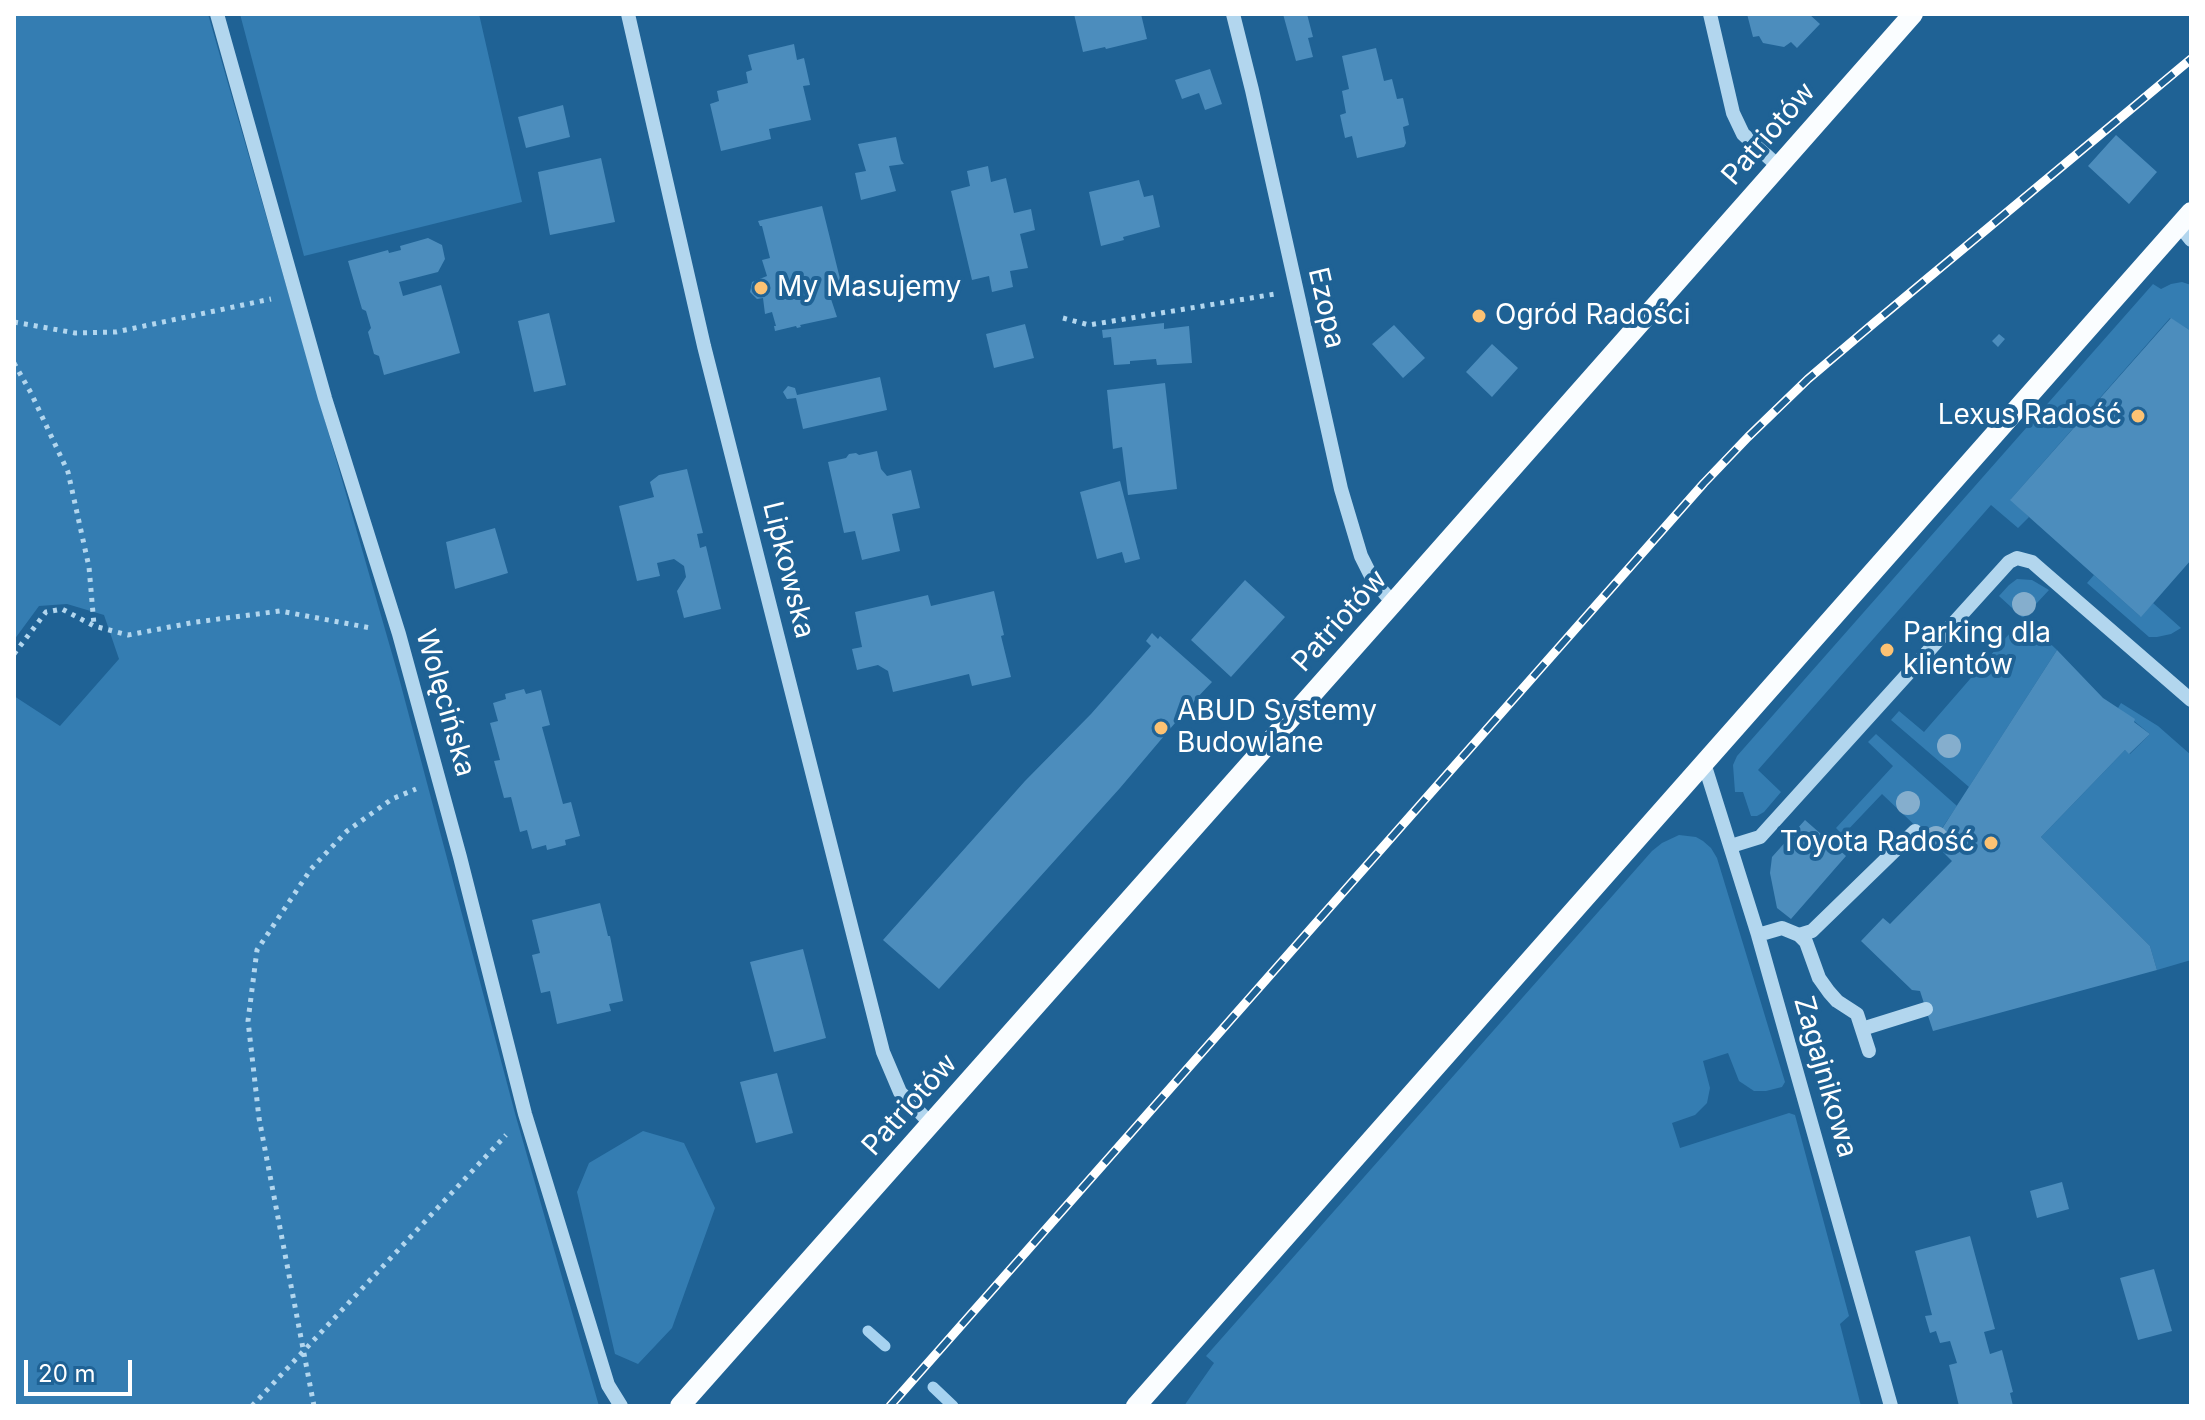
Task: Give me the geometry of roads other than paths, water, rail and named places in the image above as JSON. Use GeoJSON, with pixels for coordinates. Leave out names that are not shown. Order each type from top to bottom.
{"type":"FeatureCollection","features":[{"type":"Feature","properties":{"kind":"main road","name":"Patriotów"},"geometry":{"type":"LineString","coordinates":[[680,1406],[1913,14]]}},
{"type":"Feature","properties":{"kind":"main road"},"geometry":{"type":"LineString","coordinates":[[1136,1406],[1704,763],[2187,226]]}},
{"type":"Feature","properties":{"kind":"street","name":"Wolęcińska"},"geometry":{"type":"LineString","coordinates":[[217,14],[325,398],[399,634],[440,780],[525,1114],[608,1385],[621,1406]]}},
{"type":"Feature","properties":{"kind":"street","name":"Lipkowska"},"geometry":{"type":"LineString","coordinates":[[628,14],[704,346],[883,1052],[900,1092],[931,1124]]}},
{"type":"Feature","properties":{"kind":"street","name":"Ezopa"},"geometry":{"type":"LineString","coordinates":[[1233,14],[1352,532],[1373,580],[1393,603]]}},
{"type":"Feature","properties":{"kind":"street"},"geometry":{"type":"LineString","coordinates":[[1710,14],[1733,113],[1743,134],[1778,166]]}},
{"type":"Feature","properties":{"kind":"street"},"geometry":{"type":"LineString","coordinates":[[1731,846],[1760,837],[2009,562],[2017,558],[2025,559],[2040,569],[2191,700]]}},
{"type":"Feature","properties":{"kind":"street","name":"Zagajnikowa"},"geometry":{"type":"LineString","coordinates":[[1704,763],[1758,935],[1891,1406]]}},
{"type":"Feature","properties":{"kind":"street"},"geometry":{"type":"LineString","coordinates":[[1799,935],[1818,926],[1915,831]]}},
{"type":"Feature","properties":{"kind":"street"},"geometry":{"type":"LineString","coordinates":[[1758,935],[1782,928],[1803,937],[1819,978],[1837,1001],[1855,1011],[1869,1051]]}},
{"type":"Feature","properties":{"kind":"street"},"geometry":{"type":"LineString","coordinates":[[1862,1029],[1926,1009]]}},
{"type":"Feature","properties":{"kind":"waterway"},"geometry":{"type":"LineString","coordinates":[[868,1331],[885,1346]]}},
{"type":"Feature","properties":{"kind":"waterway"},"geometry":{"type":"LineString","coordinates":[[933,1387],[953,1406]]}},
{"type":"Feature","properties":{"kind":"railway"},"geometry":{"type":"LineString","coordinates":[[890,1406],[1704,483],[1748,437],[1808,379],[2191,59]]}},
{"type":"Feature","properties":{"kind":"place","name":"My Masujemy"},"geometry":{"type":"Point","coordinates":[761,288]}},
{"type":"Feature","properties":{"kind":"place","name":"Ogród Radości"},"geometry":{"type":"Point","coordinates":[1479,316]}},
{"type":"Feature","properties":{"kind":"place","name":"Lexus Radość"},"geometry":{"type":"Point","coordinates":[2138,416]}},
{"type":"Feature","properties":{"kind":"place","name":"Parking dla klientów"},"geometry":{"type":"Point","coordinates":[1887,650]}},
{"type":"Feature","properties":{"kind":"place","name":"ABUD Systemy Budowlane"},"geometry":{"type":"Point","coordinates":[1161,728]}},
{"type":"Feature","properties":{"kind":"place","name":"Toyota Radość"},"geometry":{"type":"Point","coordinates":[1991,843]}}]}
